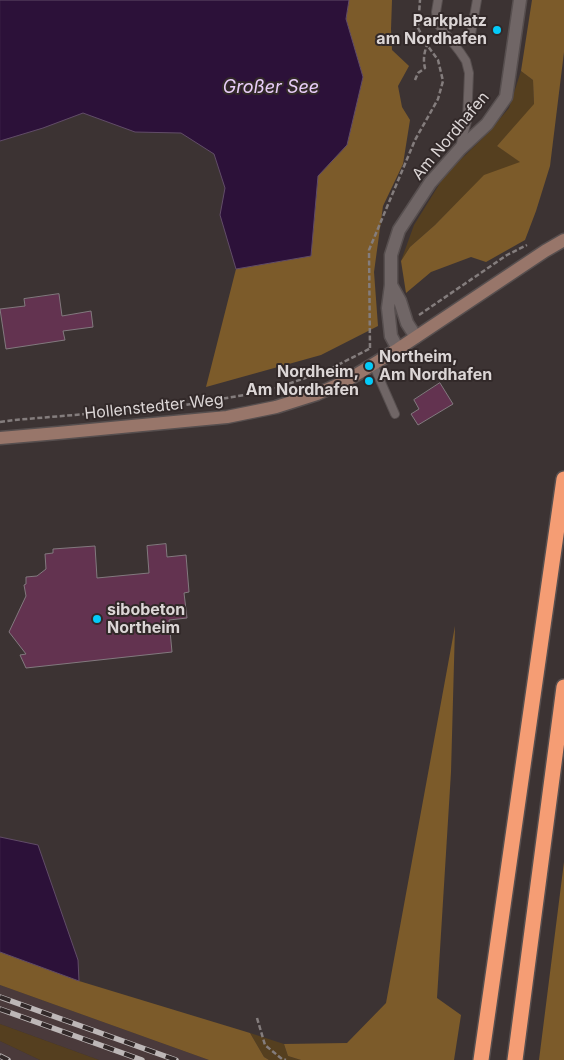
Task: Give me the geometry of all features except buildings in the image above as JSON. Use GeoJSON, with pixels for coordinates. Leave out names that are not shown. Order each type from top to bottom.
{"type":"FeatureCollection","features":[{"type":"Feature","properties":{"kind":"highway"},"geometry":{"type":"LineString","coordinates":[[481,1060],[564,479]]}},
{"type":"Feature","properties":{"kind":"highway"},"geometry":{"type":"LineString","coordinates":[[515,1060],[564,687]]}},
{"type":"Feature","properties":{"kind":"main road","name":"Hollenstedter Weg"},"geometry":{"type":"LineString","coordinates":[[0,438],[226,417],[276,407],[316,394],[346,381],[398,349],[564,240]]}},
{"type":"Feature","properties":{"kind":"street","name":"Am Nordhafen"},"geometry":{"type":"LineString","coordinates":[[398,349],[390,336],[388,308],[391,285],[391,255],[399,230],[430,183],[460,149],[487,124],[506,97],[520,0]]}},
{"type":"Feature","properties":{"kind":"street","name":"Am Nordhafen"},"geometry":{"type":"LineString","coordinates":[[391,285],[400,301],[407,323],[416,337]]}},
{"type":"Feature","properties":{"kind":"lane"},"geometry":{"type":"LineString","coordinates":[[438,0],[436,12],[438,24],[463,56],[469,73],[468,120],[460,149]]}},
{"type":"Feature","properties":{"kind":"lane"},"geometry":{"type":"LineString","coordinates":[[471,34],[477,0]]}},
{"type":"Feature","properties":{"kind":"lane"},"geometry":{"type":"LineString","coordinates":[[373,364],[395,414]]}},
{"type":"Feature","properties":{"kind":"path"},"geometry":{"type":"LineString","coordinates":[[370,348],[369,250],[415,140],[438,99],[443,81],[438,60],[418,28],[420,0]]}},
{"type":"Feature","properties":{"kind":"path"},"geometry":{"type":"LineString","coordinates":[[415,80],[418,73],[425,68],[424,52],[427,45]]}},
{"type":"Feature","properties":{"kind":"path"},"geometry":{"type":"LineString","coordinates":[[407,323],[507,255],[533,242]]}},
{"type":"Feature","properties":{"kind":"path"},"geometry":{"type":"LineString","coordinates":[[0,422],[178,406],[268,391],[328,370],[390,336]]}},
{"type":"Feature","properties":{"kind":"path"},"geometry":{"type":"LineString","coordinates":[[256,1018],[266,1045],[282,1059],[286,1060]]}},
{"type":"Feature","properties":{"kind":"shaded area"},"geometry":{"type":"Polygon","coordinates":[[[349,0],[392,0],[392,50],[409,66],[398,86],[402,107],[410,120],[403,164],[383,206],[374,272],[378,326],[321,355],[206,387],[236,269],[311,256],[318,176],[347,145],[363,77],[346,19],[349,0]]]}},
{"type":"Feature","properties":{"kind":"shaded area"},"geometry":{"type":"Polygon","coordinates":[[[532,0],[564,0],[564,52],[550,166],[525,240],[486,262],[471,257],[431,272],[406,293],[401,261],[410,247],[435,225],[484,175],[520,162],[497,146],[534,104],[533,80],[521,71],[532,0]]]}},
{"type":"Feature","properties":{"kind":"shaded area"},"geometry":{"type":"Polygon","coordinates":[[[521,71],[533,80],[534,105],[497,146],[521,162],[459,201],[410,247],[401,261],[414,225],[445,175],[487,134],[509,108],[521,71]]]}},
{"type":"Feature","properties":{"kind":"shaded area"},"geometry":{"type":"Polygon","coordinates":[[[455,626],[451,772],[437,998],[461,1015],[454,1060],[301,1060],[288,1056],[284,1044],[347,1043],[386,1003],[455,626]]]}},
{"type":"Feature","properties":{"kind":"shaded area"},"geometry":{"type":"Polygon","coordinates":[[[564,862],[564,1060],[539,1060],[564,862]]]}},
{"type":"Feature","properties":{"kind":"shaded area"},"geometry":{"type":"Polygon","coordinates":[[[0,952],[79,981],[250,1033],[264,1057],[269,1060],[209,1060],[0,985],[0,952]]]}},
{"type":"Feature","properties":{"kind":"shaded area"},"geometry":{"type":"Polygon","coordinates":[[[0,985],[209,1060],[99,1060],[0,1024],[0,985]]]}},
{"type":"Feature","properties":{"kind":"shaded area"},"geometry":{"type":"Polygon","coordinates":[[[0,1024],[99,1060],[40,1060],[0,1041],[0,1024]]]}},
{"type":"Feature","properties":{"kind":"shaded area"},"geometry":{"type":"Polygon","coordinates":[[[250,1033],[284,1044],[288,1056],[301,1060],[269,1060],[264,1057],[250,1033]]]}},
{"type":"Feature","properties":{"kind":"shaded area"},"geometry":{"type":"Polygon","coordinates":[[[0,1041],[40,1060],[0,1060],[0,1041]]]}},
{"type":"Feature","properties":{"kind":"water","name":"Großer See"},"geometry":{"type":"Polygon","coordinates":[[[0,0],[349,0],[346,19],[363,77],[347,145],[318,176],[311,256],[236,269],[220,215],[225,188],[214,154],[181,133],[135,132],[83,113],[0,141],[0,0]]]}},
{"type":"Feature","properties":{"kind":"water"},"geometry":{"type":"Polygon","coordinates":[[[0,837],[38,845],[78,960],[79,981],[0,952],[0,837]]]}},
{"type":"Feature","properties":{"kind":"railway"},"geometry":{"type":"LineString","coordinates":[[0,997],[176,1060]]}},
{"type":"Feature","properties":{"kind":"railway"},"geometry":{"type":"LineString","coordinates":[[0,1009],[142,1060]]}},
{"type":"Feature","properties":{"kind":"railway"},"geometry":{"type":"LineString","coordinates":[[0,1056],[8,1060]]}},
{"type":"Feature","properties":{"kind":"place","name":"Parkplatz am Nordhafen"},"geometry":{"type":"Point","coordinates":[497,30]}},
{"type":"Feature","properties":{"kind":"place","name":"Northeim, Am Nordhafen"},"geometry":{"type":"Point","coordinates":[369,366]}},
{"type":"Feature","properties":{"kind":"place","name":"Nordheim, Am Nordhafen"},"geometry":{"type":"Point","coordinates":[369,381]}},
{"type":"Feature","properties":{"kind":"place","name":"sibobeton Northeim"},"geometry":{"type":"Point","coordinates":[97,619]}}]}
